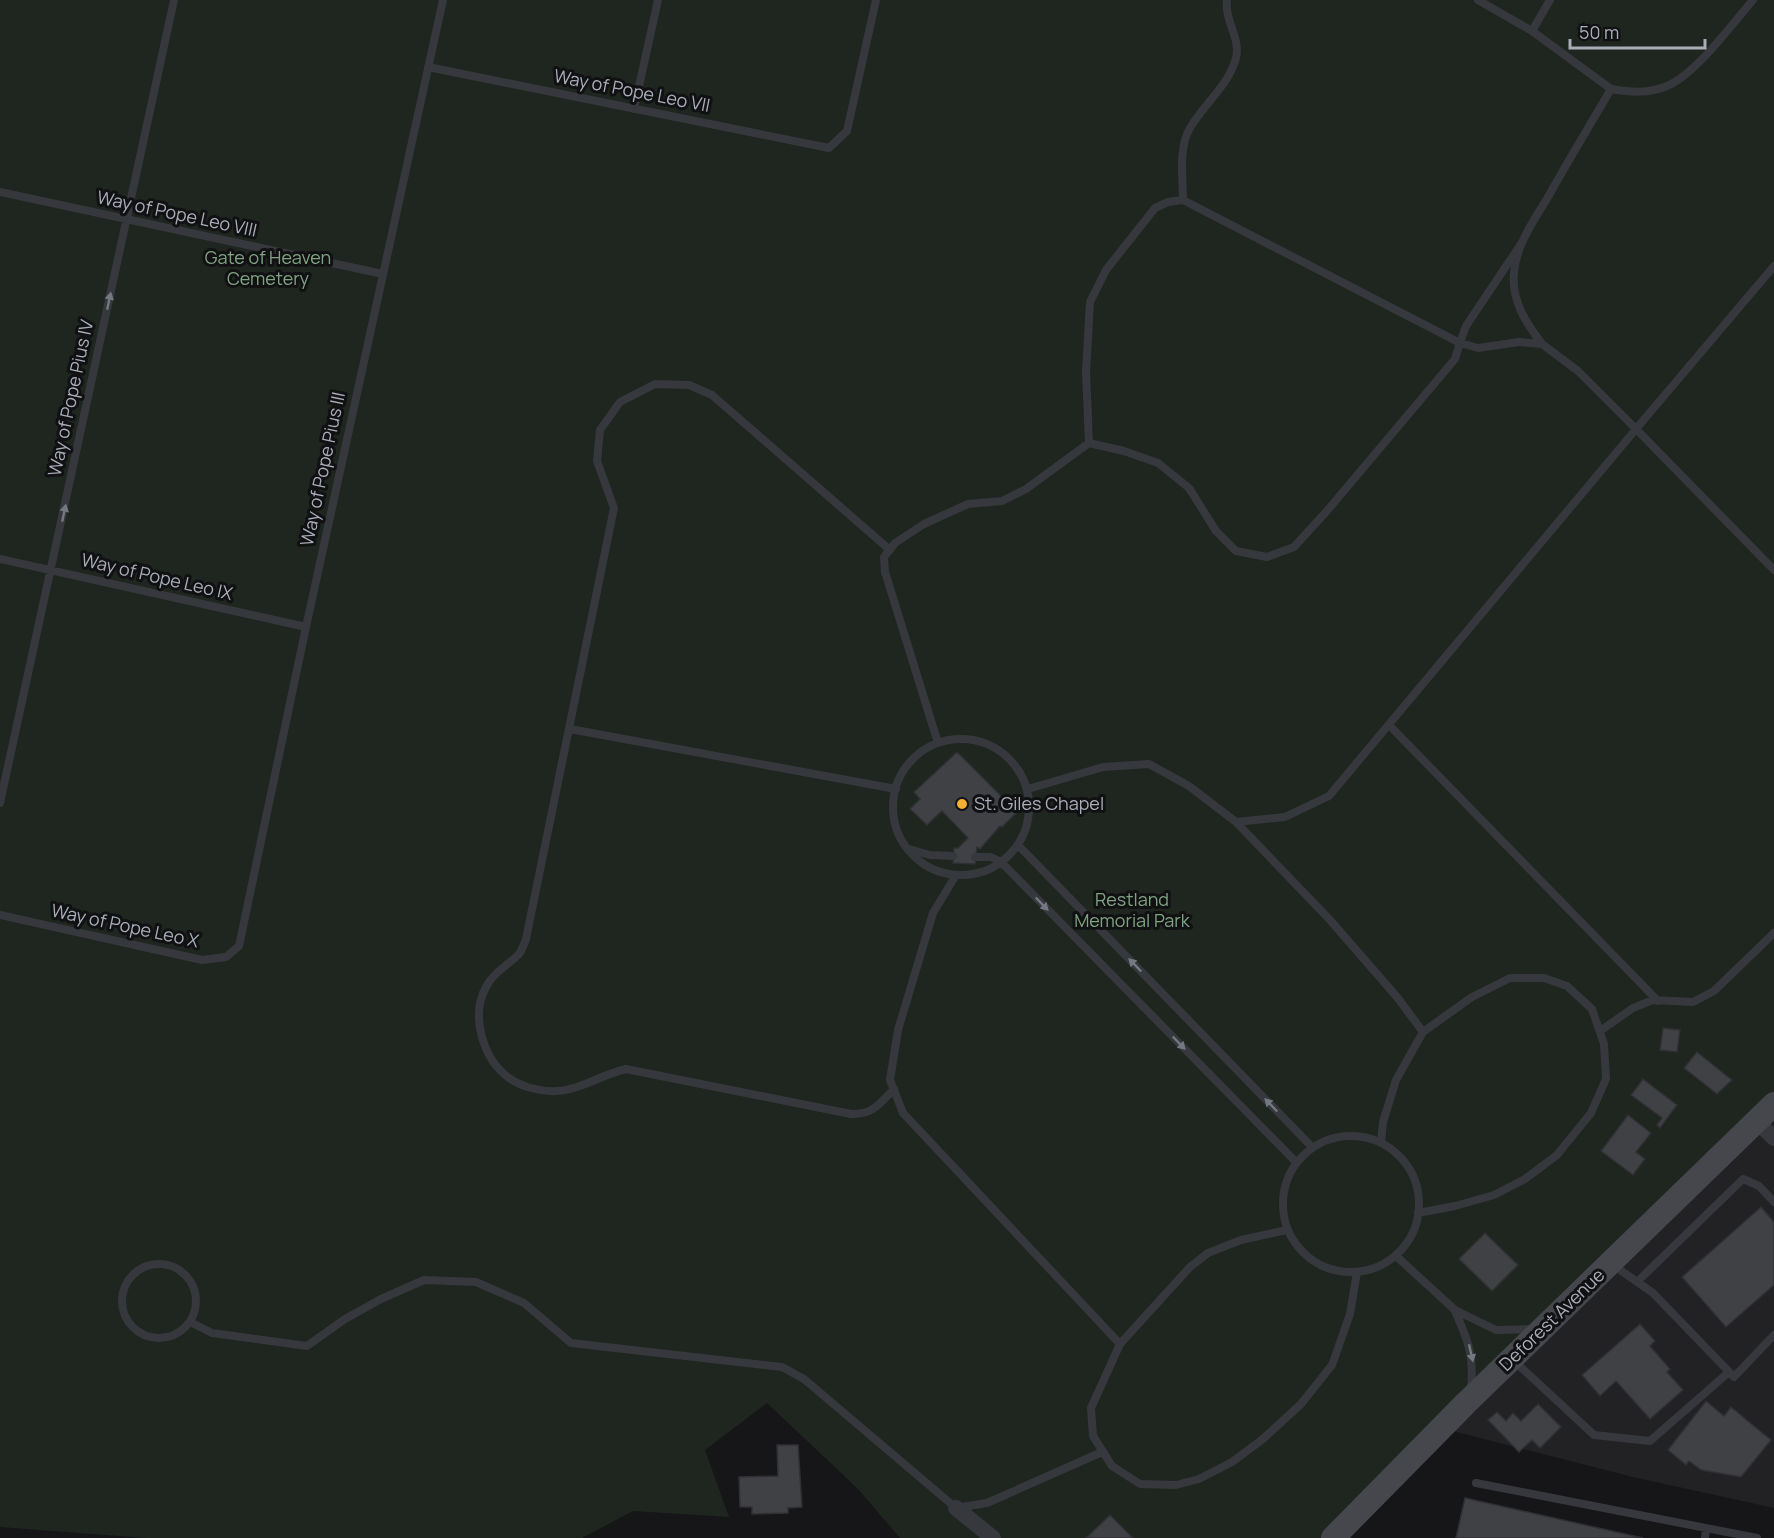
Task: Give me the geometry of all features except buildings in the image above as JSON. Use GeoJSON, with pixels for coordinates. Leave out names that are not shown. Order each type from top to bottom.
{"type":"FeatureCollection","features":[{"type":"Feature","properties":{"kind":"street","name":"Deforest Avenue"},"geometry":{"type":"LineString","coordinates":[[1333,1538],[1470,1399],[1774,1104]]}},
{"type":"Feature","properties":{"kind":"street"},"geometry":{"type":"LineString","coordinates":[[1756,1121],[1774,1138]]}},
{"type":"Feature","properties":{"kind":"street"},"geometry":{"type":"LineString","coordinates":[[956,1508],[993,1538]]}},
{"type":"Feature","properties":{"kind":"lane","name":"Way of Pope Pius IV"},"geometry":{"type":"LineString","coordinates":[[0,803],[174,0]]}},
{"type":"Feature","properties":{"kind":"lane","name":"Way of Pope Pius III"},"geometry":{"type":"LineString","coordinates":[[239,946],[443,0]]}},
{"type":"Feature","properties":{"kind":"lane"},"geometry":{"type":"LineString","coordinates":[[634,109],[658,0]]}},
{"type":"Feature","properties":{"kind":"lane","name":"Way of Pope Leo VII"},"geometry":{"type":"LineString","coordinates":[[428,67],[829,148],[848,131],[876,0]]}},
{"type":"Feature","properties":{"kind":"lane"},"geometry":{"type":"LineString","coordinates":[[1183,200],[1183,154],[1189,129],[1232,72],[1237,56],[1236,41],[1226,9],[1227,0]]}},
{"type":"Feature","properties":{"kind":"lane"},"geometry":{"type":"LineString","coordinates":[[1478,0],[1532,31],[1611,89],[1635,93],[1667,86],[1694,68],[1753,0]]}},
{"type":"Feature","properties":{"kind":"lane"},"geometry":{"type":"LineString","coordinates":[[1532,31],[1550,0]]}},
{"type":"Feature","properties":{"kind":"lane"},"geometry":{"type":"LineString","coordinates":[[938,742],[885,572],[884,557],[895,543],[924,524],[968,504],[1002,501],[1026,489],[1089,443],[1124,450],[1158,463],[1189,488],[1216,531],[1236,551],[1268,557],[1294,547],[1455,359],[1466,326],[1522,241],[1611,89]]}},
{"type":"Feature","properties":{"kind":"lane","name":"Way of Pope Leo VIII"},"geometry":{"type":"LineString","coordinates":[[0,192],[383,274]]}},
{"type":"Feature","properties":{"kind":"lane"},"geometry":{"type":"LineString","coordinates":[[1089,443],[1086,372],[1090,302],[1106,270],[1155,207],[1168,202],[1183,200],[1460,344],[1478,348],[1519,342],[1542,344]]}},
{"type":"Feature","properties":{"kind":"lane"},"geometry":{"type":"LineString","coordinates":[[1522,241],[1514,272],[1515,290],[1526,324],[1542,344],[1578,371],[1774,570]]}},
{"type":"Feature","properties":{"kind":"lane"},"geometry":{"type":"LineString","coordinates":[[1236,822],[1285,817],[1329,796],[1774,266]]}},
{"type":"Feature","properties":{"kind":"lane"},"geometry":{"type":"LineString","coordinates":[[890,550],[712,395],[689,385],[655,384],[620,402],[600,430],[597,461],[614,508],[526,939],[519,954],[502,967],[486,988],[479,1011],[481,1035],[492,1059],[509,1077],[530,1088],[557,1091],[584,1085],[607,1073],[626,1068],[865,1115],[894,1089]]}},
{"type":"Feature","properties":{"kind":"lane","name":"Way of Pope Leo IX"},"geometry":{"type":"LineString","coordinates":[[0,559],[306,627]]}},
{"type":"Feature","properties":{"kind":"lane"},"geometry":{"type":"LineString","coordinates":[[1389,725],[1658,1000]]}},
{"type":"Feature","properties":{"kind":"lane"},"geometry":{"type":"LineString","coordinates":[[570,729],[896,789]]}},
{"type":"Feature","properties":{"kind":"lane"},"geometry":{"type":"LineString","coordinates":[[961,738],[984,742],[1004,753],[1019,769],[1028,789],[1030,811],[1025,832],[1018,845],[1001,862],[978,874],[956,875],[934,870],[915,858],[901,839],[894,817],[896,789],[902,772],[918,754],[938,742],[961,738]]}},
{"type":"Feature","properties":{"kind":"lane"},"geometry":{"type":"LineString","coordinates":[[1028,789],[1103,767],[1149,764],[1189,786],[1236,822],[1338,929],[1397,997],[1423,1032]]}},
{"type":"Feature","properties":{"kind":"lane"},"geometry":{"type":"LineString","coordinates":[[1018,845],[1312,1147]]}},
{"type":"Feature","properties":{"kind":"lane"},"geometry":{"type":"LineString","coordinates":[[908,849],[930,855],[953,856]]}},
{"type":"Feature","properties":{"kind":"lane"},"geometry":{"type":"LineString","coordinates":[[975,856],[991,857],[1001,862],[1296,1162]]}},
{"type":"Feature","properties":{"kind":"lane"},"geometry":{"type":"LineString","coordinates":[[956,875],[933,913],[898,1030],[890,1080],[903,1113],[1119,1344]]}},
{"type":"Feature","properties":{"kind":"lane","name":"Way of Pope Leo X"},"geometry":{"type":"LineString","coordinates":[[0,915],[202,960],[226,957],[239,946]]}},
{"type":"Feature","properties":{"kind":"lane"},"geometry":{"type":"LineString","coordinates":[[1600,1031],[1633,1008],[1653,1000],[1693,1002],[1714,992],[1774,933]]}},
{"type":"Feature","properties":{"kind":"lane"},"geometry":{"type":"LineString","coordinates":[[1381,1143],[1383,1122],[1396,1080],[1423,1032],[1472,997],[1510,978],[1544,978],[1567,986],[1592,1009],[1604,1044],[1606,1079],[1591,1113],[1557,1155],[1526,1179],[1494,1195],[1418,1213]]}},
{"type":"Feature","properties":{"kind":"lane"},"geometry":{"type":"LineString","coordinates":[[1346,1136],[1363,1137],[1381,1143],[1399,1155],[1412,1174],[1418,1195],[1418,1213],[1410,1238],[1396,1256],[1378,1267],[1357,1272],[1335,1271],[1315,1263],[1299,1249],[1287,1230],[1282,1207],[1285,1184],[1296,1162],[1312,1147],[1328,1139],[1346,1136]]}},
{"type":"Feature","properties":{"kind":"lane"},"geometry":{"type":"LineString","coordinates":[[1637,1282],[1743,1179],[1759,1186],[1774,1202]]}},
{"type":"Feature","properties":{"kind":"lane"},"geometry":{"type":"LineString","coordinates":[[1287,1230],[1241,1240],[1208,1252],[1190,1267],[1119,1344],[1091,1408],[1093,1436],[1112,1466],[1140,1484],[1176,1485],[1199,1479],[1232,1462],[1263,1439],[1301,1404],[1332,1365],[1350,1314],[1357,1272]]}},
{"type":"Feature","properties":{"kind":"lane"},"geometry":{"type":"LineString","coordinates":[[1396,1256],[1455,1310],[1496,1330],[1542,1329]]}},
{"type":"Feature","properties":{"kind":"lane"},"geometry":{"type":"LineString","coordinates":[[1610,1263],[1653,1293],[1734,1377],[1774,1335]]}},
{"type":"Feature","properties":{"kind":"lane"},"geometry":{"type":"LineString","coordinates":[[165,1264],[177,1268],[193,1287],[196,1299],[195,1311],[190,1322],[170,1337],[158,1339],[135,1330],[124,1315],[121,1297],[124,1286],[132,1275],[147,1266],[165,1264]]}},
{"type":"Feature","properties":{"kind":"lane"},"geometry":{"type":"LineString","coordinates":[[190,1322],[212,1333],[307,1346],[345,1319],[381,1299],[424,1280],[476,1282],[524,1303],[571,1343],[782,1367],[804,1379],[956,1508],[987,1503],[1102,1452]]}},
{"type":"Feature","properties":{"kind":"lane"},"geometry":{"type":"LineString","coordinates":[[1455,1310],[1467,1336],[1473,1363],[1470,1399]]}},
{"type":"Feature","properties":{"kind":"lane"},"geometry":{"type":"LineString","coordinates":[[1512,1359],[1594,1435],[1650,1441],[1729,1372]]}},
{"type":"Feature","properties":{"kind":"lane"},"geometry":{"type":"LineString","coordinates":[[1476,1483],[1757,1538]]}},
{"type":"Feature","properties":{"kind":"lane"},"geometry":{"type":"LineString","coordinates":[[1705,1538],[1706,1528]]}},
{"type":"Feature","properties":{"kind":"shaded area"},"geometry":{"type":"Polygon","coordinates":[[[1774,1109],[1774,1508],[1633,1477],[1441,1428],[1774,1109]]]}},
{"type":"Feature","properties":{"kind":"green space","name":"Restland Memorial Park"},"geometry":{"type":"Polygon","coordinates":[[[0,0],[1774,0],[1774,1109],[1332,1538],[900,1538],[858,1489],[767,1403],[705,1450],[729,1517],[633,1511],[582,1538],[145,1538],[0,1527],[0,0]]]}},
{"type":"Feature","properties":{"kind":"place","name":"St. Giles Chapel"},"geometry":{"type":"Point","coordinates":[962,804]}},
{"type":"Feature","properties":{"kind":"park label","name":"Gate of Heaven Cemetery"},"geometry":{"type":"Point","coordinates":[268,268]}}]}
